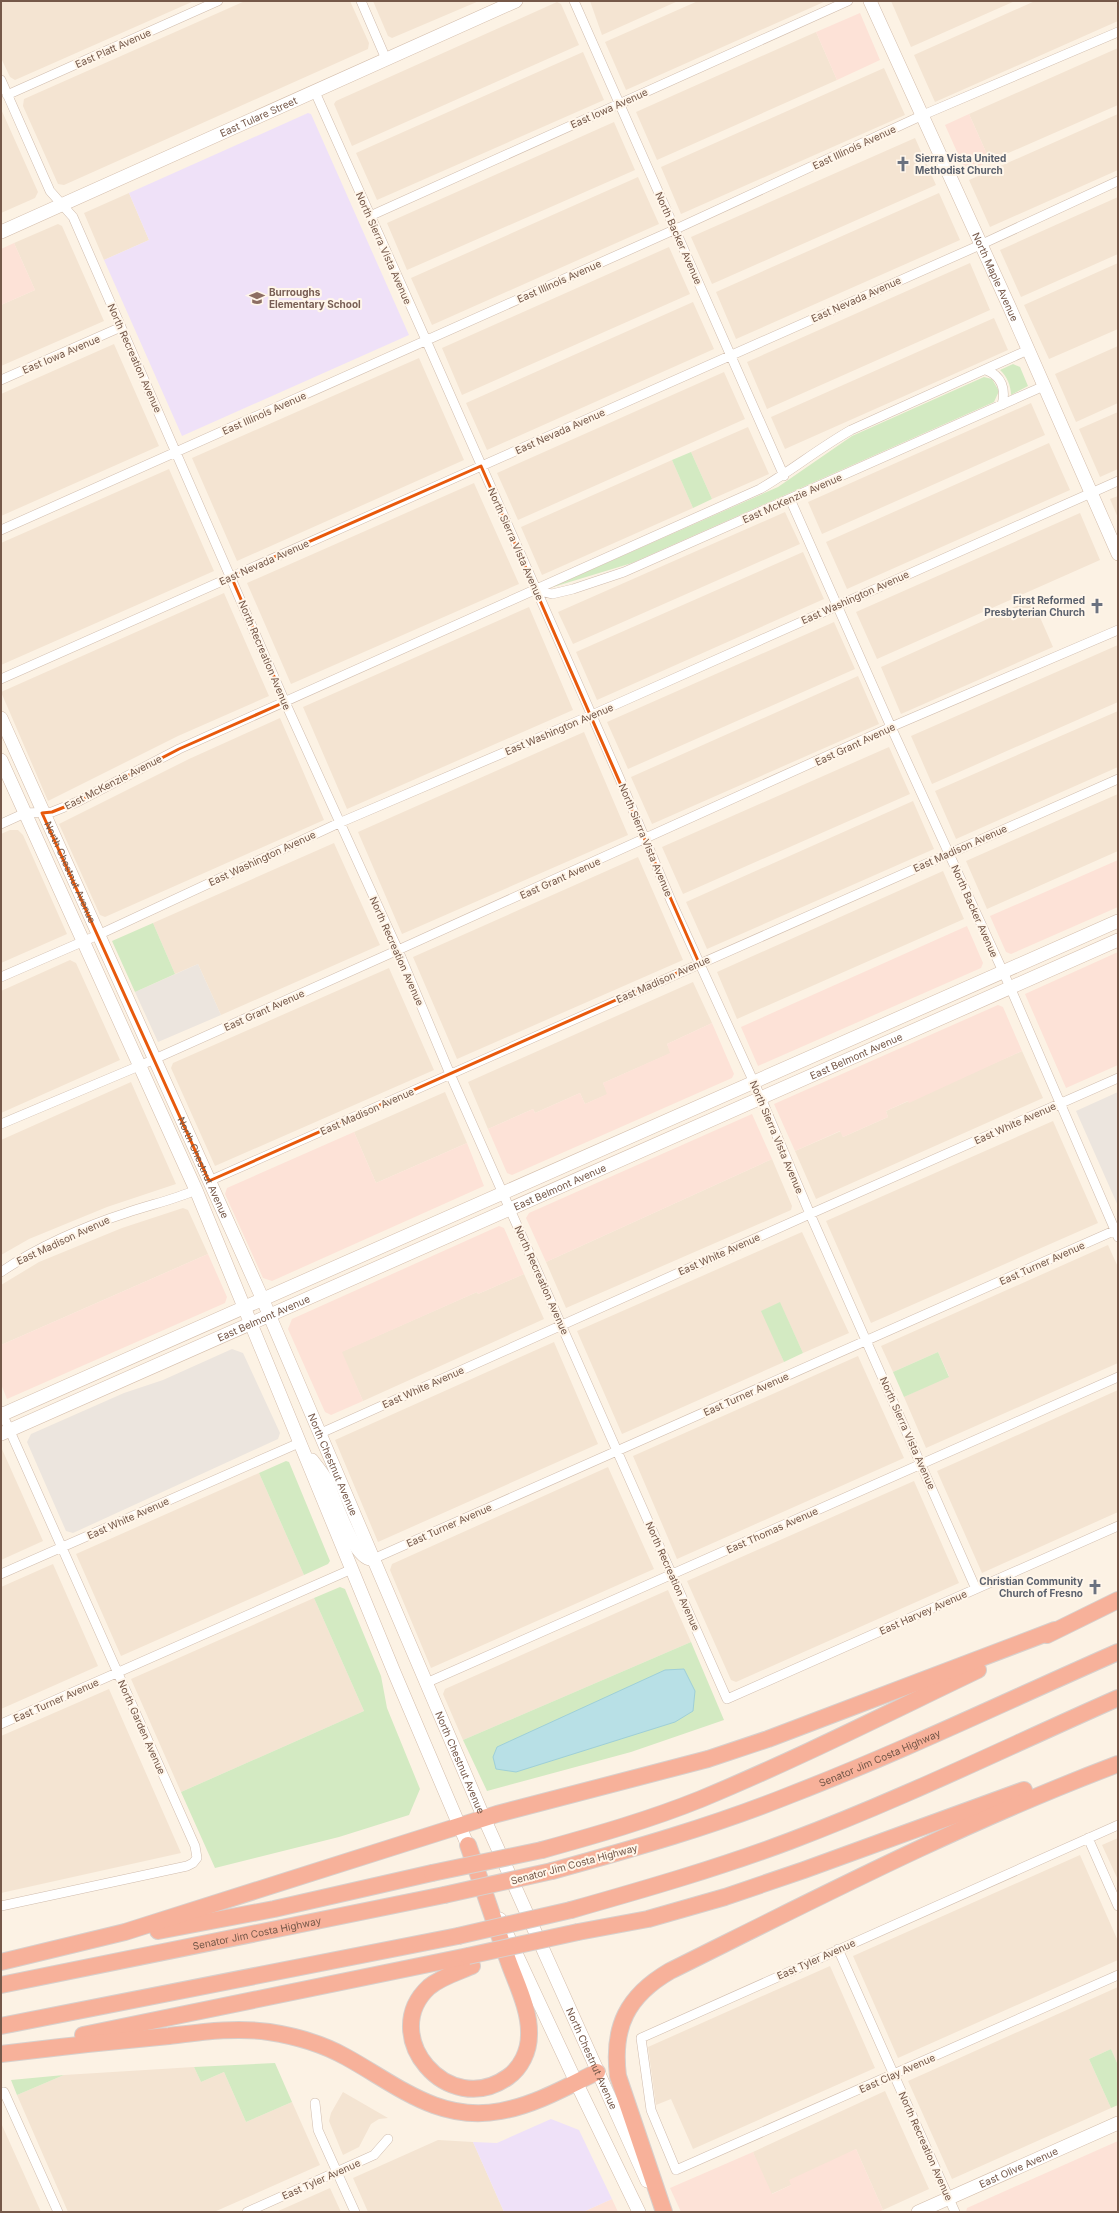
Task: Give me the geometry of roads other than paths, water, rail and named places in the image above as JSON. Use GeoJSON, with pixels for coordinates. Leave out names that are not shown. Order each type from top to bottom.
{"type":"FeatureCollection","features":[{"type":"Feature","properties":{"kind":"highway"},"geometry":{"type":"LineString","coordinates":[[1,1962],[60,1949],[274,1909],[542,1850],[645,1820],[751,1778],[991,1664],[1055,1630],[1118,1600]]}},
{"type":"Feature","properties":{"kind":"highway"},"geometry":{"type":"LineString","coordinates":[[60,1949],[160,1921],[484,1818],[708,1759],[775,1736],[1055,1630]]}},
{"type":"Feature","properties":{"kind":"highway"},"geometry":{"type":"LineString","coordinates":[[1075,1671],[1118,1647]]}},
{"type":"Feature","properties":{"kind":"highway","name":"Senator Jim Costa Highway"},"geometry":{"type":"LineString","coordinates":[[1,1985],[444,1896],[552,1871],[644,1846],[789,1796],[850,1771],[1118,1652]]}},
{"type":"Feature","properties":{"kind":"highway"},"geometry":{"type":"LineString","coordinates":[[1,2026],[458,1936],[571,1910],[690,1876],[791,1840],[931,1782],[1118,1699]]}},
{"type":"Feature","properties":{"kind":"highway"},"geometry":{"type":"LineString","coordinates":[[1,2051],[470,1961],[648,1919],[725,1897],[804,1870],[1118,1756]]}},
{"type":"Feature","properties":{"kind":"highway"},"geometry":{"type":"LineString","coordinates":[[662,2212],[618,2076],[616,2055],[618,2031],[623,2018],[646,1987],[670,1971],[895,1859],[1013,1805],[1118,1764]]}},
{"type":"Feature","properties":{"kind":"highway"},"geometry":{"type":"LineString","coordinates":[[468,1846],[519,1992],[529,2026],[528,2047],[518,2066],[504,2080],[479,2089],[451,2085],[434,2074],[422,2062],[413,2036],[415,2010],[424,1992],[439,1980],[470,1961]]}},
{"type":"Feature","properties":{"kind":"highway"},"geometry":{"type":"LineString","coordinates":[[1,2054],[218,2031],[256,2030],[283,2034],[324,2046],[346,2056],[427,2104],[457,2112],[491,2113],[512,2109],[534,2102],[597,2072]]}},
{"type":"Feature","properties":{"kind":"main road","name":"East Tulare Street"},"geometry":{"type":"LineString","coordinates":[[1,232],[315,92],[501,4],[516,1]]}},
{"type":"Feature","properties":{"kind":"main road","name":"North Maple Avenue"},"geometry":{"type":"LineString","coordinates":[[870,1],[923,115],[1118,554]]}},
{"type":"Feature","properties":{"kind":"main road","name":"North Chestnut Avenue"},"geometry":{"type":"LineString","coordinates":[[1,718],[42,813],[154,1058],[321,1433],[373,1559],[484,1818],[597,2072],[662,2212]]}},
{"type":"Feature","properties":{"kind":"main road","name":"North Chestnut Avenue"},"geometry":{"type":"LineString","coordinates":[[1,760],[196,1190],[299,1443],[459,1826],[576,2082],[639,2212]]}},
{"type":"Feature","properties":{"kind":"main road","name":"East Belmont Avenue"},"geometry":{"type":"LineString","coordinates":[[1,1414],[1118,921]]}},
{"type":"Feature","properties":{"kind":"main road","name":"East Belmont Avenue"},"geometry":{"type":"LineString","coordinates":[[5,1432],[1118,940]]}},
{"type":"Feature","properties":{"kind":"main road"},"geometry":{"type":"LineString","coordinates":[[299,1443],[326,1479],[355,1548],[363,1557],[368,1560],[373,1559]]}},
{"type":"Feature","properties":{"kind":"main road","name":"East Olive Avenue"},"geometry":{"type":"LineString","coordinates":[[918,2212],[1118,2123]]}},
{"type":"Feature","properties":{"kind":"street","name":"East Platt Avenue"},"geometry":{"type":"LineString","coordinates":[[7,95],[218,1]]}},
{"type":"Feature","properties":{"kind":"street"},"geometry":{"type":"LineString","coordinates":[[361,1],[386,59]]}},
{"type":"Feature","properties":{"kind":"street","name":"North Backer Avenue"},"geometry":{"type":"LineString","coordinates":[[574,1],[784,476]]}},
{"type":"Feature","properties":{"kind":"street","name":"East Iowa Avenue"},"geometry":{"type":"LineString","coordinates":[[370,216],[848,1]]}},
{"type":"Feature","properties":{"kind":"street","name":"East Illinois Avenue"},"geometry":{"type":"LineString","coordinates":[[1,530],[676,229],[923,115],[1118,32]]}},
{"type":"Feature","properties":{"kind":"street","name":"North Recreation Avenue"},"geometry":{"type":"LineString","coordinates":[[1,80],[50,191],[73,217],[285,702],[398,950],[450,1074],[727,1699]]}},
{"type":"Feature","properties":{"kind":"street","name":"North Sierra Vista Avenue"},"geometry":{"type":"LineString","coordinates":[[315,92],[592,715],[699,963],[761,1098],[810,1214],[922,1464],[976,1589]]}},
{"type":"Feature","properties":{"kind":"street","name":"East Nevada Avenue"},"geometry":{"type":"LineString","coordinates":[[1,679],[731,354],[980,245],[1118,181]]}},
{"type":"Feature","properties":{"kind":"street","name":"East Iowa Avenue"},"geometry":{"type":"LineString","coordinates":[[1,380],[121,328]]}},
{"type":"Feature","properties":{"kind":"street"},"geometry":{"type":"LineString","coordinates":[[784,476],[831,442],[851,430],[1028,350]]}},
{"type":"Feature","properties":{"kind":"street"},"geometry":{"type":"LineString","coordinates":[[986,370],[999,378],[1004,389],[1002,405]]}},
{"type":"Feature","properties":{"kind":"street","name":"East McKenzie Avenue"},"geometry":{"type":"LineString","coordinates":[[536,590],[552,594],[566,591],[624,572],[1044,386]]}},
{"type":"Feature","properties":{"kind":"street","name":"East McKenzie Avenue"},"geometry":{"type":"LineString","coordinates":[[1,824],[25,814],[52,812],[77,802],[179,749],[760,489],[784,476]]}},
{"type":"Feature","properties":{"kind":"street","name":"East Washington Avenue"},"geometry":{"type":"LineString","coordinates":[[1,977],[98,935],[339,823],[592,715],[836,605],[1118,481]]}},
{"type":"Feature","properties":{"kind":"street","name":"North Backer Avenue"},"geometry":{"type":"LineString","coordinates":[[790,499],[836,605],[1010,987],[1117,1232]]}},
{"type":"Feature","properties":{"kind":"street","name":"East Grant Avenue"},"geometry":{"type":"LineString","coordinates":[[1,1124],[139,1066],[646,840],[891,727],[1118,630]]}},
{"type":"Feature","properties":{"kind":"street","name":"East Madison Avenue"},"geometry":{"type":"LineString","coordinates":[[209,1181],[1118,779]]}},
{"type":"Feature","properties":{"kind":"street","name":"East White Avenue"},"geometry":{"type":"LineString","coordinates":[[321,1433],[1118,1078]]}},
{"type":"Feature","properties":{"kind":"street","name":"East Madison Avenue"},"geometry":{"type":"LineString","coordinates":[[1,1272],[33,1252],[113,1217],[168,1201],[196,1190]]}},
{"type":"Feature","properties":{"kind":"street","name":"East Turner Avenue"},"geometry":{"type":"LineString","coordinates":[[373,1559],[866,1340],[1117,1232]]}},
{"type":"Feature","properties":{"kind":"street","name":"East Thomas Avenue"},"geometry":{"type":"LineString","coordinates":[[426,1683],[1118,1377]]}},
{"type":"Feature","properties":{"kind":"street","name":"North Garden Avenue"},"geometry":{"type":"LineString","coordinates":[[1,1414],[5,1432],[62,1547],[194,1846],[197,1858],[193,1863],[186,1866],[1,1906]]}},
{"type":"Feature","properties":{"kind":"street","name":"East White Avenue"},"geometry":{"type":"LineString","coordinates":[[1,1574],[299,1443]]}},
{"type":"Feature","properties":{"kind":"street","name":"East Harvey Avenue"},"geometry":{"type":"LineString","coordinates":[[727,1699],[1118,1526]]}},
{"type":"Feature","properties":{"kind":"street","name":"East Turner Avenue"},"geometry":{"type":"LineString","coordinates":[[1,1724],[352,1569]]}},
{"type":"Feature","properties":{"kind":"street","name":"East Tyler Avenue"},"geometry":{"type":"LineString","coordinates":[[676,2170],[651,2110],[641,2038],[1118,1825]]}},
{"type":"Feature","properties":{"kind":"street"},"geometry":{"type":"LineString","coordinates":[[1088,1838],[1118,1906]]}},
{"type":"Feature","properties":{"kind":"street","name":"North Recreation Avenue"},"geometry":{"type":"LineString","coordinates":[[838,1949],[955,2212]]}},
{"type":"Feature","properties":{"kind":"street","name":"East Clay Avenue"},"geometry":{"type":"LineString","coordinates":[[676,2170],[1118,1975]]}},
{"type":"Feature","properties":{"kind":"street"},"geometry":{"type":"LineString","coordinates":[[2,2092],[58,2212]]}},
{"type":"Feature","properties":{"kind":"street"},"geometry":{"type":"LineString","coordinates":[[315,2103],[318,2130],[354,2212]]}},
{"type":"Feature","properties":{"kind":"street","name":"East Tyler Avenue"},"geometry":{"type":"LineString","coordinates":[[247,2212],[374,2155],[388,2138]]}},
{"type":"Feature","properties":{"kind":"water"},"geometry":{"type":"Polygon","coordinates":[[[684,1669],[695,1691],[693,1711],[675,1722],[516,1772],[496,1769],[493,1757],[497,1747],[665,1670],[684,1669]]]}},
{"type":"Feature","properties":{"kind":"place","name":"Sierra Vista United Methodist Church"},"geometry":{"type":"Point","coordinates":[903,164]}},
{"type":"Feature","properties":{"kind":"place","name":"Burroughs Elementary School"},"geometry":{"type":"Point","coordinates":[257,298]}},
{"type":"Feature","properties":{"kind":"place","name":"First Reformed Presbyterian Church"},"geometry":{"type":"Point","coordinates":[1097,606]}},
{"type":"Feature","properties":{"kind":"place","name":"Christian Community Church of Fresno"},"geometry":{"type":"Point","coordinates":[1095,1587]}}]}
